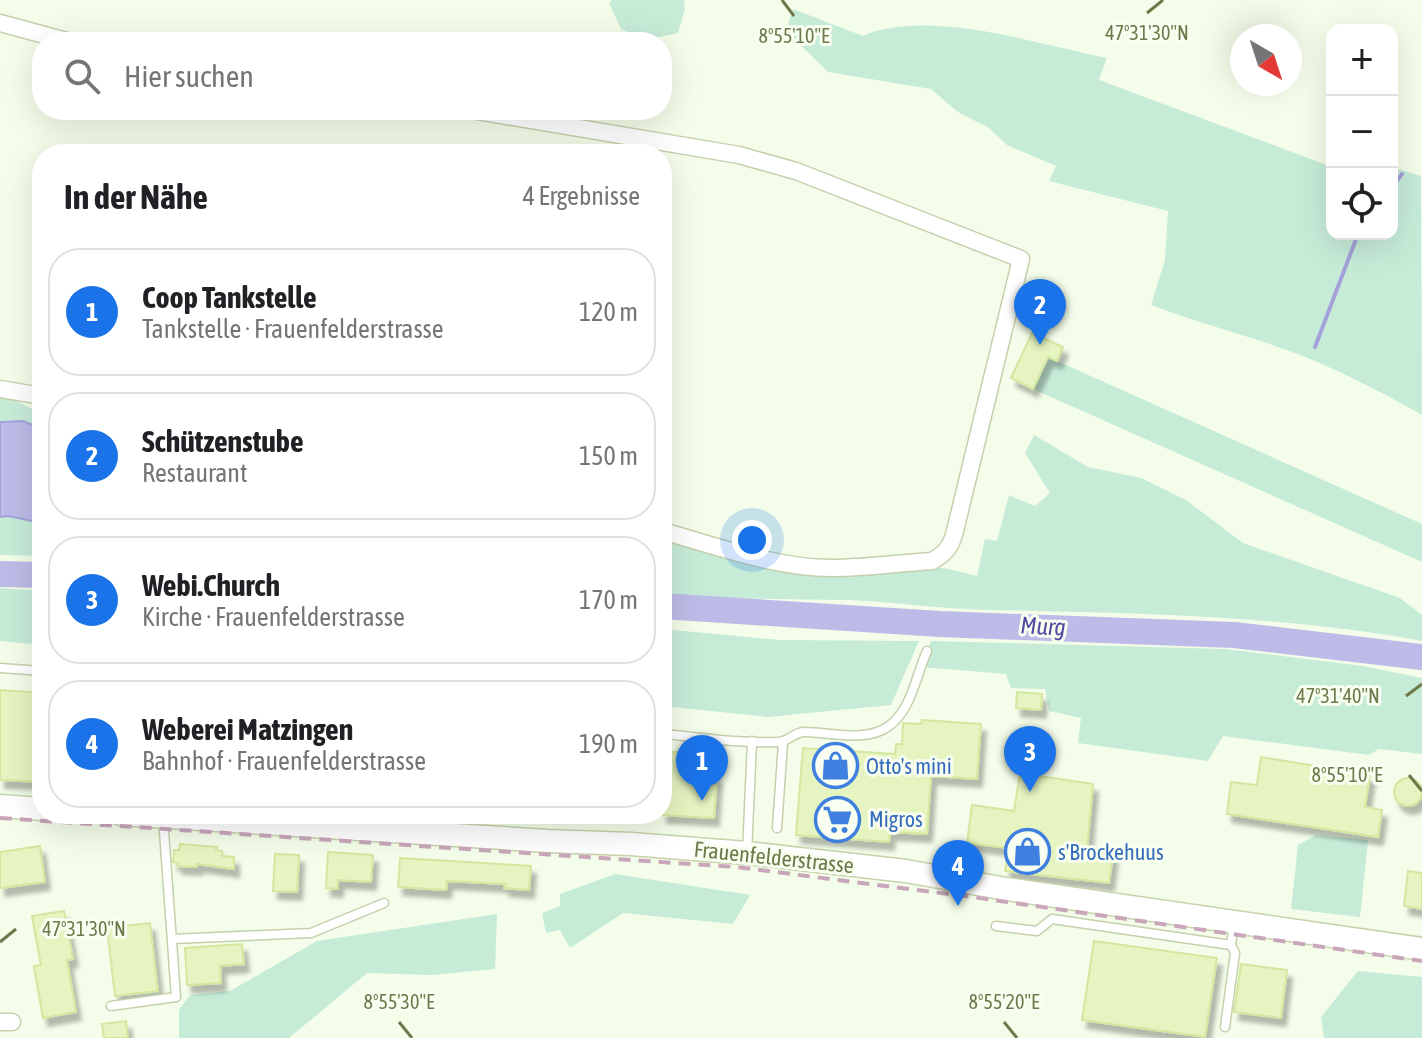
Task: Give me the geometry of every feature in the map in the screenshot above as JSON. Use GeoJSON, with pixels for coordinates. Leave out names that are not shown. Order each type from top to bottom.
{"type":"FeatureCollection","features":[{"type":"Feature","properties":{"kind":"main road"},"geometry":{"type":"LineString","coordinates":[[0,806],[32,808]]}},
{"type":"Feature","properties":{"kind":"main road","name":"Frauenfelderstrasse"},"geometry":{"type":"LineString","coordinates":[[275,824],[747,853],[906,871],[1006,889],[1422,949]]}},
{"type":"Feature","properties":{"kind":"street"},"geometry":{"type":"LineString","coordinates":[[0,23],[33,32]]}},
{"type":"Feature","properties":{"kind":"street"},"geometry":{"type":"LineString","coordinates":[[531,120],[739,155],[796,171],[1021,259],[960,530],[946,553],[932,561],[832,568],[752,555],[672,534]]}},
{"type":"Feature","properties":{"kind":"street"},"geometry":{"type":"LineString","coordinates":[[0,389],[32,394]]}},
{"type":"Feature","properties":{"kind":"lane"},"geometry":{"type":"LineString","coordinates":[[672,735],[783,743],[800,731],[867,735],[890,725],[911,697],[916,675],[927,651]]}},
{"type":"Feature","properties":{"kind":"lane"},"geometry":{"type":"LineString","coordinates":[[0,668],[32,670]]}},
{"type":"Feature","properties":{"kind":"lane"},"geometry":{"type":"LineString","coordinates":[[747,853],[752,741]]}},
{"type":"Feature","properties":{"kind":"lane"},"geometry":{"type":"LineString","coordinates":[[777,828],[783,743]]}},
{"type":"Feature","properties":{"kind":"lane"},"geometry":{"type":"LineString","coordinates":[[111,1006],[176,997],[164,824]]}},
{"type":"Feature","properties":{"kind":"lane"},"geometry":{"type":"LineString","coordinates":[[172,939],[311,933],[384,903]]}},
{"type":"Feature","properties":{"kind":"lane"},"geometry":{"type":"LineString","coordinates":[[996,926],[1037,931],[1052,919],[1231,945]]}},
{"type":"Feature","properties":{"kind":"lane"},"geometry":{"type":"LineString","coordinates":[[1225,1027],[1235,953],[1231,945],[1234,923]]}},
{"type":"Feature","properties":{"kind":"green space"},"geometry":{"type":"Polygon","coordinates":[[[612,0],[684,0],[685,9],[678,33],[628,32],[621,29],[609,3],[612,0]]]}},
{"type":"Feature","properties":{"kind":"green space"},"geometry":{"type":"Polygon","coordinates":[[[793,9],[863,36],[889,28],[950,27],[983,31],[1107,58],[1099,80],[1326,165],[1326,240],[1398,240],[1398,169],[1421,176],[1422,415],[1305,357],[1151,305],[1165,260],[1168,211],[1049,181],[1056,166],[1007,145],[989,128],[958,112],[931,89],[828,72],[786,31],[793,9]]]}},
{"type":"Feature","properties":{"kind":"green space"},"geometry":{"type":"Polygon","coordinates":[[[1048,357],[1422,524],[1422,562],[1033,389],[1048,357]]]}},
{"type":"Feature","properties":{"kind":"green space"},"geometry":{"type":"Polygon","coordinates":[[[0,398],[32,409],[32,425],[23,421],[0,422],[0,398]]]}},
{"type":"Feature","properties":{"kind":"green space"},"geometry":{"type":"Polygon","coordinates":[[[1034,435],[1088,467],[1141,478],[1186,500],[1243,543],[1400,598],[1422,615],[1422,641],[1315,626],[1206,617],[971,609],[849,600],[672,595],[672,539],[755,562],[944,568],[977,576],[985,539],[997,541],[1009,495],[1035,506],[1050,493],[1025,453],[1034,435]]]}},
{"type":"Feature","properties":{"kind":"green space"},"geometry":{"type":"Polygon","coordinates":[[[0,517],[32,521],[32,556],[0,555],[0,517]]]}},
{"type":"Feature","properties":{"kind":"green space"},"geometry":{"type":"Polygon","coordinates":[[[0,588],[32,590],[32,644],[0,641],[0,588]]]}},
{"type":"Feature","properties":{"kind":"green space"},"geometry":{"type":"Polygon","coordinates":[[[672,630],[780,640],[919,641],[891,705],[768,717],[672,707],[672,630]]]}},
{"type":"Feature","properties":{"kind":"green space"},"geometry":{"type":"Polygon","coordinates":[[[931,641],[1225,649],[1363,666],[1422,678],[1422,754],[1379,749],[1369,755],[1223,736],[1208,761],[1078,743],[1081,718],[1049,711],[1045,689],[1011,688],[1006,674],[922,667],[931,641]]]}},
{"type":"Feature","properties":{"kind":"green space"},"geometry":{"type":"Polygon","coordinates":[[[1316,835],[1368,840],[1360,917],[1291,909],[1298,845],[1316,835]]]}},
{"type":"Feature","properties":{"kind":"green space"},"geometry":{"type":"Polygon","coordinates":[[[615,874],[750,895],[733,924],[623,913],[570,948],[560,930],[546,933],[542,913],[560,906],[560,894],[615,874]]]}},
{"type":"Feature","properties":{"kind":"green space"},"geometry":{"type":"Polygon","coordinates":[[[497,914],[495,969],[432,975],[367,973],[289,1038],[179,1038],[179,1010],[190,995],[230,991],[317,941],[497,914]]]}},
{"type":"Feature","properties":{"kind":"green space"},"geometry":{"type":"Polygon","coordinates":[[[1358,971],[1422,977],[1422,1038],[1324,1038],[1321,1017],[1358,971]]]}},
{"type":"Feature","properties":{"kind":"water"},"geometry":{"type":"Polygon","coordinates":[[[23,421],[32,425],[32,521],[0,517],[0,422],[23,421]]]}},
{"type":"Feature","properties":{"kind":"building"},"geometry":{"type":"Polygon","coordinates":[[[1032,333],[1063,347],[1057,361],[1048,357],[1033,389],[1011,378],[1032,333]]]}},
{"type":"Feature","properties":{"kind":"building"},"geometry":{"type":"Polygon","coordinates":[[[0,690],[32,692],[32,782],[0,780],[0,690]]]}},
{"type":"Feature","properties":{"kind":"building"},"geometry":{"type":"Polygon","coordinates":[[[1017,692],[1042,694],[1041,710],[1016,708],[1017,692]]]}},
{"type":"Feature","properties":{"kind":"building"},"geometry":{"type":"Polygon","coordinates":[[[922,720],[981,724],[977,779],[931,776],[927,834],[890,832],[889,842],[796,835],[803,748],[895,754],[896,744],[902,744],[903,723],[921,724],[922,720]]]}},
{"type":"Feature","properties":{"kind":"building"},"geometry":{"type":"Polygon","coordinates":[[[672,752],[686,753],[684,773],[717,776],[714,818],[672,816],[672,752]]]}},
{"type":"Feature","properties":{"kind":"building"},"geometry":{"type":"Polygon","coordinates":[[[1261,757],[1370,775],[1365,807],[1382,810],[1378,837],[1227,814],[1231,782],[1257,785],[1261,757]]]}},
{"type":"Feature","properties":{"kind":"building"},"geometry":{"type":"Polygon","coordinates":[[[1020,773],[1093,784],[1087,850],[1113,854],[1109,883],[1005,871],[1009,848],[967,843],[972,805],[1014,811],[1020,773]]]}},
{"type":"Feature","properties":{"kind":"building"},"geometry":{"type":"Polygon","coordinates":[[[1408,778],[1418,782],[1422,792],[1418,802],[1408,806],[1398,802],[1394,792],[1398,782],[1408,778]]]}},
{"type":"Feature","properties":{"kind":"building"},"geometry":{"type":"Polygon","coordinates":[[[180,844],[217,847],[216,850],[222,851],[222,856],[234,857],[234,869],[197,864],[197,867],[178,866],[173,862],[174,850],[179,850],[180,844]]]}},
{"type":"Feature","properties":{"kind":"building"},"geometry":{"type":"Polygon","coordinates":[[[40,846],[45,882],[0,888],[0,852],[40,846]]]}},
{"type":"Feature","properties":{"kind":"building"},"geometry":{"type":"Polygon","coordinates":[[[328,852],[373,855],[371,882],[338,880],[338,889],[326,888],[328,852]]]}},
{"type":"Feature","properties":{"kind":"building"},"geometry":{"type":"Polygon","coordinates":[[[275,854],[299,855],[297,892],[273,891],[275,854]]]}},
{"type":"Feature","properties":{"kind":"building"},"geometry":{"type":"Polygon","coordinates":[[[400,858],[531,866],[529,890],[504,888],[505,884],[447,881],[446,890],[398,887],[400,858]]]}},
{"type":"Feature","properties":{"kind":"building"},"geometry":{"type":"Polygon","coordinates":[[[1408,871],[1422,873],[1422,909],[1404,906],[1408,871]]]}},
{"type":"Feature","properties":{"kind":"building"},"geometry":{"type":"Polygon","coordinates":[[[64,911],[73,959],[67,960],[76,1012],[43,1018],[34,966],[41,965],[32,916],[64,911]]]}},
{"type":"Feature","properties":{"kind":"building"},"geometry":{"type":"Polygon","coordinates":[[[150,923],[158,991],[115,996],[107,928],[150,923]]]}},
{"type":"Feature","properties":{"kind":"building"},"geometry":{"type":"Polygon","coordinates":[[[1094,941],[1217,958],[1205,1037],[1082,1020],[1094,941]]]}},
{"type":"Feature","properties":{"kind":"building"},"geometry":{"type":"Polygon","coordinates":[[[242,944],[244,964],[220,966],[221,983],[187,985],[185,948],[242,944]]]}},
{"type":"Feature","properties":{"kind":"building"},"geometry":{"type":"Polygon","coordinates":[[[1241,964],[1287,970],[1281,1018],[1234,1012],[1241,964]]]}},
{"type":"Feature","properties":{"kind":"building"},"geometry":{"type":"Polygon","coordinates":[[[126,1021],[128,1038],[104,1038],[102,1024],[126,1021]]]}},
{"type":"Feature","properties":{"kind":"waterway"},"geometry":{"type":"LineString","coordinates":[[1398,179],[1402,174]]}},
{"type":"Feature","properties":{"kind":"waterway"},"geometry":{"type":"LineString","coordinates":[[1315,347],[1356,240]]}},
{"type":"Feature","properties":{"kind":"waterway","name":"Murg"},"geometry":{"type":"LineString","coordinates":[[0,574],[32,575]]}},
{"type":"Feature","properties":{"kind":"waterway","name":"Murg"},"geometry":{"type":"LineString","coordinates":[[672,607],[940,624],[1234,635],[1422,657]]}},
{"type":"Feature","properties":{"kind":"railway"},"geometry":{"type":"LineString","coordinates":[[0,818],[32,820]]}},
{"type":"Feature","properties":{"kind":"railway"},"geometry":{"type":"LineString","coordinates":[[90,824],[736,867],[1422,961]]}},
{"type":"Feature","properties":{"kind":"place","name":"Schützenstube"},"geometry":{"type":"Point","coordinates":[1040,345]}},
{"type":"Feature","properties":{"kind":"place","name":"Otto's mini"},"geometry":{"type":"Point","coordinates":[835,766]}},
{"type":"Feature","properties":{"kind":"place","name":"Webi.Church"},"geometry":{"type":"Point","coordinates":[1030,792]}},
{"type":"Feature","properties":{"kind":"place","name":"Coop Tankstelle"},"geometry":{"type":"Point","coordinates":[702,801]}},
{"type":"Feature","properties":{"kind":"place","name":"Migros"},"geometry":{"type":"Point","coordinates":[838,819]}},
{"type":"Feature","properties":{"kind":"place","name":"s'Brockehuus"},"geometry":{"type":"Point","coordinates":[1027,852]}},
{"type":"Feature","properties":{"kind":"place","name":"Weberei Matzingen"},"geometry":{"type":"Point","coordinates":[958,906]}}]}
